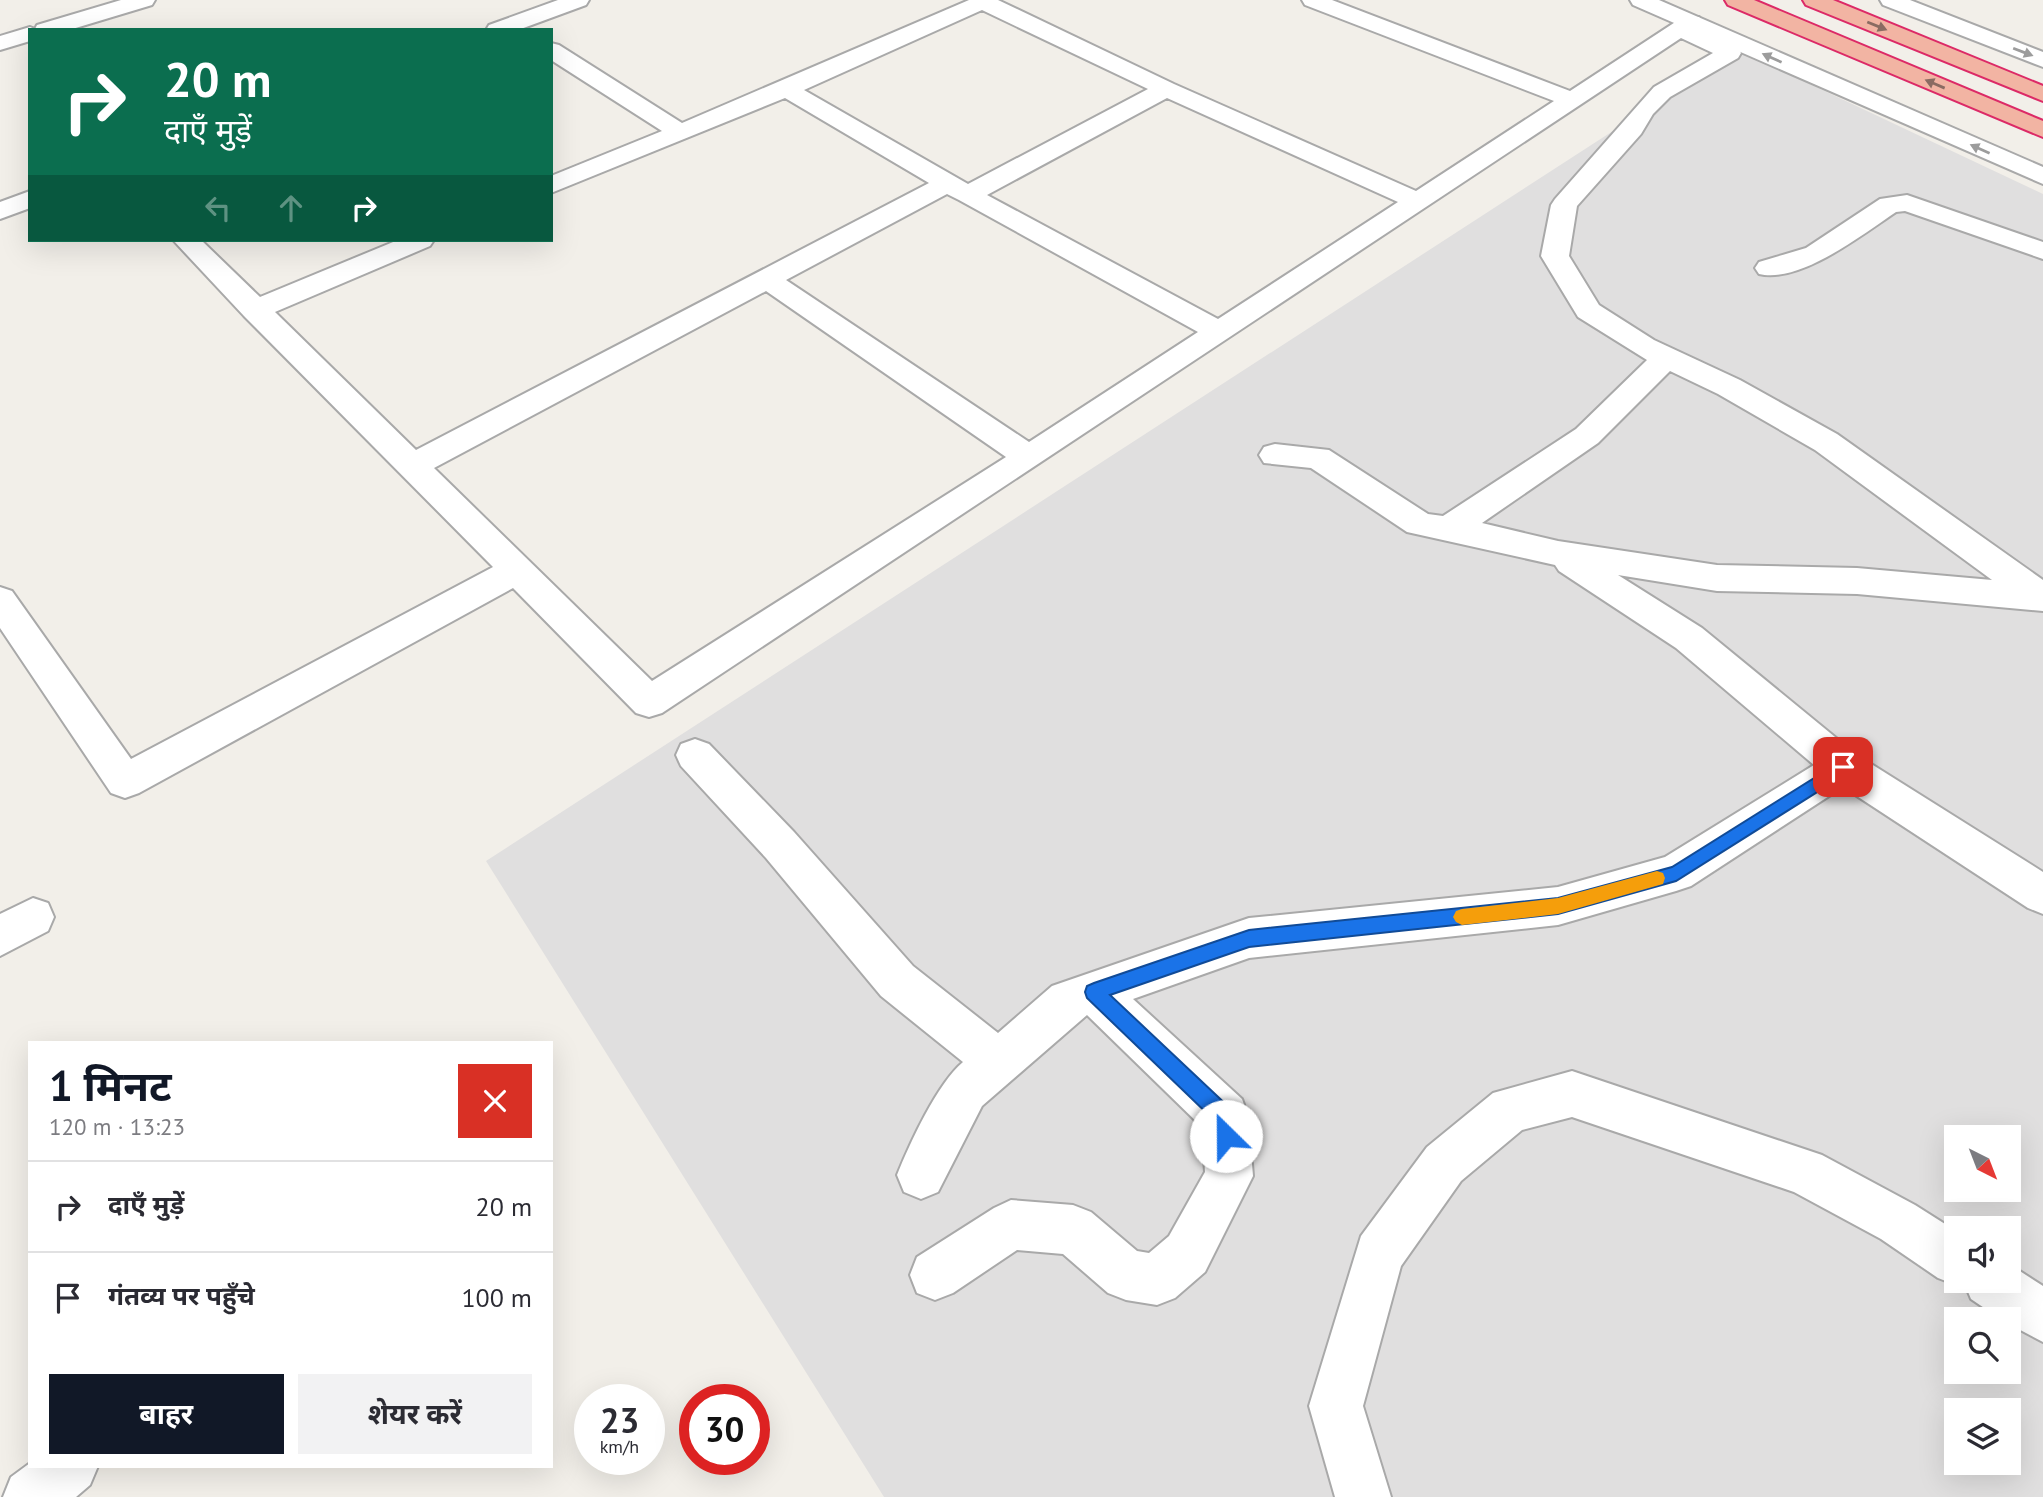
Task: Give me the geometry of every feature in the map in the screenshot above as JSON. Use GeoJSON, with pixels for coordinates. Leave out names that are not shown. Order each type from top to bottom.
{"type":"FeatureCollection","features":[{"type":"Feature","properties":{"kind":"highway"},"geometry":{"type":"LineString","coordinates":[[1736,0],[2043,130]]}},
{"type":"Feature","properties":{"kind":"highway"},"geometry":{"type":"LineString","coordinates":[[1814,0],[2043,94]]}},
{"type":"Feature","properties":{"kind":"street"},"geometry":{"type":"LineString","coordinates":[[50,28],[99,6],[144,0]]}},
{"type":"Feature","properties":{"kind":"street"},"geometry":{"type":"LineString","coordinates":[[509,28],[578,0]]}},
{"type":"Feature","properties":{"kind":"street"},"geometry":{"type":"LineString","coordinates":[[1313,0],[1573,100]]}},
{"type":"Feature","properties":{"kind":"street"},"geometry":{"type":"LineString","coordinates":[[1641,0],[1731,53],[1662,92],[1564,205],[1555,256],[1588,311],[1644,347],[1729,387],[1826,442],[1953,536],[2043,598]]}},
{"type":"Feature","properties":{"kind":"street"},"geometry":{"type":"LineString","coordinates":[[1891,0],[2043,60]]}},
{"type":"Feature","properties":{"kind":"street"},"geometry":{"type":"LineString","coordinates":[[553,184],[786,89],[985,1],[1166,89],[1417,201]]}},
{"type":"Feature","properties":{"kind":"street"},"geometry":{"type":"LineString","coordinates":[[188,242],[649,702],[1029,457],[1686,26]]}},
{"type":"Feature","properties":{"kind":"street"},"geometry":{"type":"LineString","coordinates":[[1686,26],[2043,176]]}},
{"type":"Feature","properties":{"kind":"street"},"geometry":{"type":"LineString","coordinates":[[0,43],[28,35]]}},
{"type":"Feature","properties":{"kind":"street"},"geometry":{"type":"LineString","coordinates":[[553,51],[679,131]]}},
{"type":"Feature","properties":{"kind":"street"},"geometry":{"type":"LineString","coordinates":[[786,89],[958,189],[1219,332]]}},
{"type":"Feature","properties":{"kind":"street"},"geometry":{"type":"LineString","coordinates":[[411,466],[767,279],[1166,89]]}},
{"type":"Feature","properties":{"kind":"street"},"geometry":{"type":"LineString","coordinates":[[0,211],[28,201]]}},
{"type":"Feature","properties":{"kind":"street"},"geometry":{"type":"LineString","coordinates":[[1769,268],[1816,254],[1889,205],[1907,203],[2043,251]]}},
{"type":"Feature","properties":{"kind":"street"},"geometry":{"type":"LineString","coordinates":[[254,310],[416,242]]}},
{"type":"Feature","properties":{"kind":"street"},"geometry":{"type":"LineString","coordinates":[[767,279],[1029,457]]}},
{"type":"Feature","properties":{"kind":"street"},"geometry":{"type":"LineString","coordinates":[[1449,529],[1587,436],[1667,358]]}},
{"type":"Feature","properties":{"kind":"street"},"geometry":{"type":"LineString","coordinates":[[1275,455],[1318,458],[1419,524],[1512,541],[1558,554],[1717,578],[1857,581],[2043,598]]}},
{"type":"Feature","properties":{"kind":"street"},"geometry":{"type":"LineString","coordinates":[[1558,554],[1689,638],[1843,767],[2043,895]]}},
{"type":"Feature","properties":{"kind":"street"},"geometry":{"type":"LineString","coordinates":[[0,600],[125,781],[518,569]]}},
{"type":"Feature","properties":{"kind":"street"},"geometry":{"type":"LineString","coordinates":[[695,755],[780,845],[897,981],[999,1062]]}},
{"type":"Feature","properties":{"kind":"street"},"geometry":{"type":"LineString","coordinates":[[921,1175],[966,1090],[1068,1001],[1249,938],[1558,906],[1676,873],[1843,767]]}},
{"type":"Feature","properties":{"kind":"street"},"geometry":{"type":"LineString","coordinates":[[935,1275],[1011,1225],[1073,1230],[1126,1275],[1157,1280],[1187,1254],[1229,1175],[1225,1116],[1094,992]]}},
{"type":"Feature","properties":{"kind":"street"},"geometry":{"type":"LineString","coordinates":[[1363,1497],[1336,1406],[1380,1254],[1444,1164],[1510,1110],[1572,1094],[1805,1172],[1898,1222],[1944,1252]]}},
{"type":"Feature","properties":{"kind":"street"},"geometry":{"type":"LineString","coordinates":[[2007,1293],[2043,1317]]}},
{"type":"Feature","properties":{"kind":"street"},"geometry":{"type":"LineString","coordinates":[[31,1497],[68,1468]]}},
{"type":"Feature","properties":{"kind":"shaded area"},"geometry":{"type":"Polygon","coordinates":[[[1738,50],[2043,194],[2043,1497],[884,1497],[486,861],[1738,50]]]}},
{"type":"Feature","properties":{"kind":"slow traffic"},"geometry":{"type":"LineString","coordinates":[[1462,917],[1558,906],[1657,878]]}},
{"type":"Feature","properties":{"kind":"route"},"geometry":{"type":"LineString","coordinates":[[1226,1136],[1225,1116],[1094,992],[1249,938],[1558,906],[1676,873],[1843,767]]}}]}
